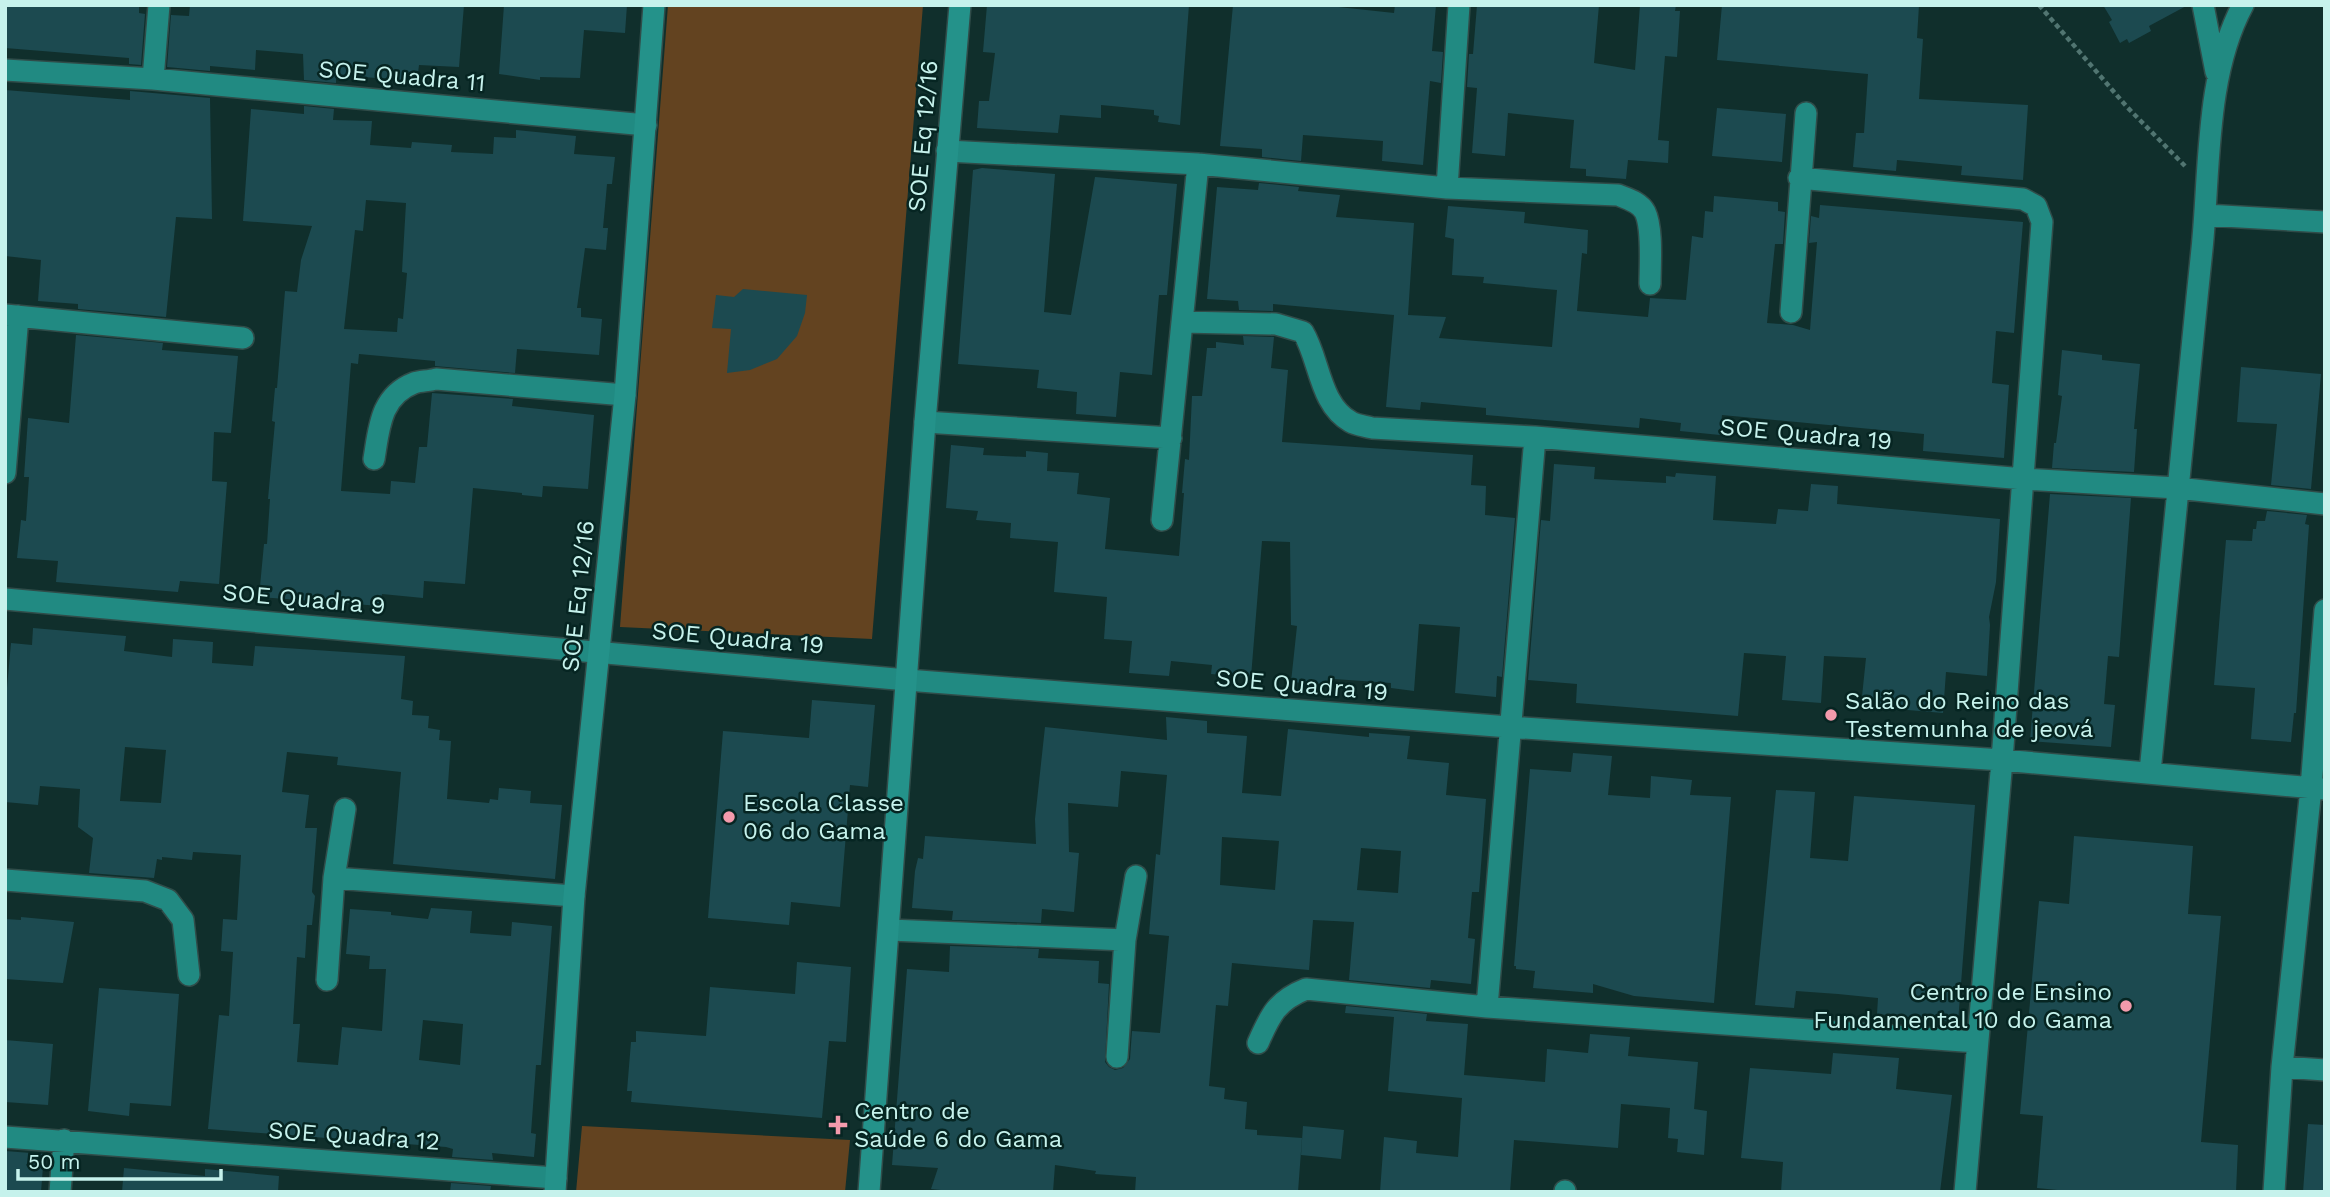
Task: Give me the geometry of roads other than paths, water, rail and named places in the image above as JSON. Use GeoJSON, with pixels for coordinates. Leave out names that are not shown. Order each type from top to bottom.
{"type":"FeatureCollection","features":[{"type":"Feature","properties":{"kind":"street"},"geometry":{"type":"LineString","coordinates":[[153,79],[159,5]]}},
{"type":"Feature","properties":{"kind":"street","name":"SOE Eq 12/16"},"geometry":{"type":"LineString","coordinates":[[556,1185],[574,896],[625,395],[654,5]]}},
{"type":"Feature","properties":{"kind":"street","name":"SOE Eq 12/16"},"geometry":{"type":"LineString","coordinates":[[869,1192],[925,422],[960,5]]}},
{"type":"Feature","properties":{"kind":"street"},"geometry":{"type":"LineString","coordinates":[[1447,188],[1459,5]]}},
{"type":"Feature","properties":{"kind":"street"},"geometry":{"type":"LineString","coordinates":[[2203,5],[2217,78]]}},
{"type":"Feature","properties":{"kind":"street"},"geometry":{"type":"LineString","coordinates":[[2150,772],[2206,215],[2217,78],[2232,26],[2243,5]]}},
{"type":"Feature","properties":{"kind":"street","name":"SOE Quadra 11"},"geometry":{"type":"LineString","coordinates":[[5,69],[153,79],[646,125]]}},
{"type":"Feature","properties":{"kind":"street"},"geometry":{"type":"LineString","coordinates":[[1791,312],[1806,113]]}},
{"type":"Feature","properties":{"kind":"street"},"geometry":{"type":"LineString","coordinates":[[947,151],[1198,164],[1447,188],[1618,195],[1636,202],[1645,212],[1650,284]]}},
{"type":"Feature","properties":{"kind":"street"},"geometry":{"type":"LineString","coordinates":[[1162,520],[1198,164]]}},
{"type":"Feature","properties":{"kind":"street"},"geometry":{"type":"LineString","coordinates":[[1800,178],[2023,198],[2036,206],[2042,222],[2002,760],[1965,1192]]}},
{"type":"Feature","properties":{"kind":"street"},"geometry":{"type":"LineString","coordinates":[[2206,215],[2325,222]]}},
{"type":"Feature","properties":{"kind":"street"},"geometry":{"type":"LineString","coordinates":[[5,473],[12,316],[243,338]]}},
{"type":"Feature","properties":{"kind":"street","name":"SOE Quadra 19"},"geometry":{"type":"LineString","coordinates":[[1182,322],[1276,324],[1303,332],[1312,347],[1330,402],[1350,422],[1372,428],[1535,438],[2024,479],[2177,488],[2325,504]]}},
{"type":"Feature","properties":{"kind":"street"},"geometry":{"type":"LineString","coordinates":[[373,459],[382,412],[395,396],[413,383],[436,379],[625,395]]}},
{"type":"Feature","properties":{"kind":"street"},"geometry":{"type":"LineString","coordinates":[[925,422],[1171,438]]}},
{"type":"Feature","properties":{"kind":"street"},"geometry":{"type":"LineString","coordinates":[[1487,1007],[1535,438]]}},
{"type":"Feature","properties":{"kind":"street","name":"SOE Quadra 9"},"geometry":{"type":"LineString","coordinates":[[5,599],[599,651]]}},
{"type":"Feature","properties":{"kind":"street"},"geometry":{"type":"LineString","coordinates":[[2274,1192],[2282,1067],[2318,788],[2325,610]]}},
{"type":"Feature","properties":{"kind":"street","name":"SOE Quadra 19"},"geometry":{"type":"LineString","coordinates":[[599,651],[907,680],[1509,727],[2002,760],[2318,788]]}},
{"type":"Feature","properties":{"kind":"street"},"geometry":{"type":"LineString","coordinates":[[327,980],[334,878],[345,809]]}},
{"type":"Feature","properties":{"kind":"street"},"geometry":{"type":"LineString","coordinates":[[1117,1057],[1125,940],[1136,876]]}},
{"type":"Feature","properties":{"kind":"street"},"geometry":{"type":"LineString","coordinates":[[334,878],[574,896]]}},
{"type":"Feature","properties":{"kind":"street"},"geometry":{"type":"LineString","coordinates":[[5,880],[145,891],[168,900],[183,920],[189,975]]}},
{"type":"Feature","properties":{"kind":"street"},"geometry":{"type":"LineString","coordinates":[[890,930],[1125,940]]}},
{"type":"Feature","properties":{"kind":"street"},"geometry":{"type":"LineString","coordinates":[[1258,1043],[1272,1013],[1282,1002],[1306,989],[1487,1007],[1977,1042]]}},
{"type":"Feature","properties":{"kind":"street"},"geometry":{"type":"LineString","coordinates":[[2282,1067],[2325,1070]]}},
{"type":"Feature","properties":{"kind":"street","name":"SOE Quadra 12"},"geometry":{"type":"LineString","coordinates":[[5,1137],[64,1140],[556,1185]]}},
{"type":"Feature","properties":{"kind":"street"},"geometry":{"type":"LineString","coordinates":[[60,1192],[64,1140]]}},
{"type":"Feature","properties":{"kind":"place","name":"Salão do Reino das Testemunha de jeová"},"geometry":{"type":"Point","coordinates":[1831,715]}},
{"type":"Feature","properties":{"kind":"place","name":"Escola Classe 06 do Gama"},"geometry":{"type":"Point","coordinates":[729,817]}},
{"type":"Feature","properties":{"kind":"place","name":"Centro de Ensino Fundamental 10 do Gama"},"geometry":{"type":"Point","coordinates":[2126,1006]}},
{"type":"Feature","properties":{"kind":"place","name":"Centro de Saúde 6 do Gama"},"geometry":{"type":"Point","coordinates":[838,1125]}}]}
